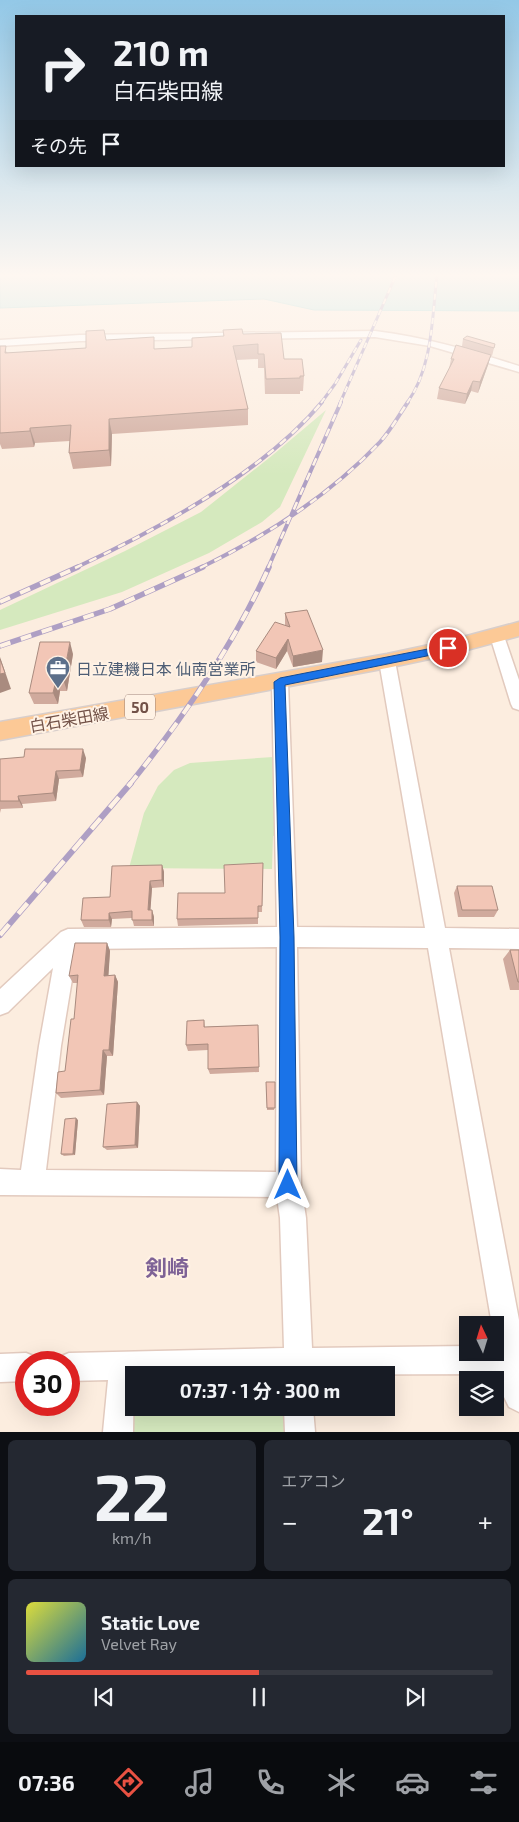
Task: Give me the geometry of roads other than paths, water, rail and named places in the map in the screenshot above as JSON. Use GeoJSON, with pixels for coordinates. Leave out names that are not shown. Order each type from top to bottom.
{"type":"FeatureCollection","features":[{"type":"Feature","properties":{"kind":"main road","name":"白石柴田線"},"geometry":{"type":"LineString","coordinates":[[0,731],[280,682],[387,661],[497,636],[519,629]]}},
{"type":"Feature","properties":{"kind":"street"},"geometry":{"type":"LineString","coordinates":[[0,343],[21,342]]}},
{"type":"Feature","properties":{"kind":"street"},"geometry":{"type":"LineString","coordinates":[[428,342],[519,369]]}},
{"type":"Feature","properties":{"kind":"street"},"geometry":{"type":"LineString","coordinates":[[497,636],[519,702]]}},
{"type":"Feature","properties":{"kind":"street"},"geometry":{"type":"LineString","coordinates":[[387,661],[516,1360],[519,1397]]}},
{"type":"Feature","properties":{"kind":"street"},"geometry":{"type":"LineString","coordinates":[[280,682],[287,937],[288,1185],[294,1218],[298,1366]]}},
{"type":"Feature","properties":{"kind":"street"},"geometry":{"type":"LineString","coordinates":[[0,1004],[68,939],[287,937],[519,939]]}},
{"type":"Feature","properties":{"kind":"street"},"geometry":{"type":"LineString","coordinates":[[32,1183],[50,1046],[68,939]]}},
{"type":"Feature","properties":{"kind":"street"},"geometry":{"type":"LineString","coordinates":[[0,1182],[288,1185]]}},
{"type":"Feature","properties":{"kind":"street"},"geometry":{"type":"LineString","coordinates":[[352,1366],[516,1360]]}},
{"type":"Feature","properties":{"kind":"street"},"geometry":{"type":"LineString","coordinates":[[80,1367],[123,1366],[118,1432]]}},
{"type":"Feature","properties":{"kind":"street"},"geometry":{"type":"LineString","coordinates":[[0,1368],[15,1368]]}},
{"type":"Feature","properties":{"kind":"street"},"geometry":{"type":"LineString","coordinates":[[299,1416],[300,1432]]}},
{"type":"Feature","properties":{"kind":"railway"},"geometry":{"type":"LineString","coordinates":[[321,403],[335,384],[360,342]]}},
{"type":"Feature","properties":{"kind":"railway"},"geometry":{"type":"LineString","coordinates":[[340,403],[367,342]]}},
{"type":"Feature","properties":{"kind":"railway"},"geometry":{"type":"LineString","coordinates":[[407,403],[416,389],[422,374],[430,342]]}},
{"type":"Feature","properties":{"kind":"railway"},"geometry":{"type":"LineString","coordinates":[[75,568],[140,536],[208,497],[270,452],[298,428],[322,402]]}},
{"type":"Feature","properties":{"kind":"railway"},"geometry":{"type":"LineString","coordinates":[[291,516],[341,402]]}},
{"type":"Feature","properties":{"kind":"railway"},"geometry":{"type":"LineString","coordinates":[[291,516],[340,480],[360,462],[380,442],[408,402]]}},
{"type":"Feature","properties":{"kind":"railway"},"geometry":{"type":"LineString","coordinates":[[200,568],[225,556],[291,516]]}},
{"type":"Feature","properties":{"kind":"railway"},"geometry":{"type":"LineString","coordinates":[[268,568],[291,516]]}},
{"type":"Feature","properties":{"kind":"railway"},"geometry":{"type":"LineString","coordinates":[[0,602],[78,567]]}},
{"type":"Feature","properties":{"kind":"railway"},"geometry":{"type":"LineString","coordinates":[[0,646],[110,609],[203,567]]}},
{"type":"Feature","properties":{"kind":"railway"},"geometry":{"type":"LineString","coordinates":[[130,784],[206,680],[240,625],[269,567]]}},
{"type":"Feature","properties":{"kind":"railway"},"geometry":{"type":"LineString","coordinates":[[0,935],[131,783]]}},
{"type":"Feature","properties":{"kind":"place","name":"日立建機日本 仙南営業所"},"geometry":{"type":"Point","coordinates":[58,689]}},
{"type":"Feature","properties":{"kind":"district","name":"剣崎"},"geometry":{"type":"Point","coordinates":[167,1267]}}]}
